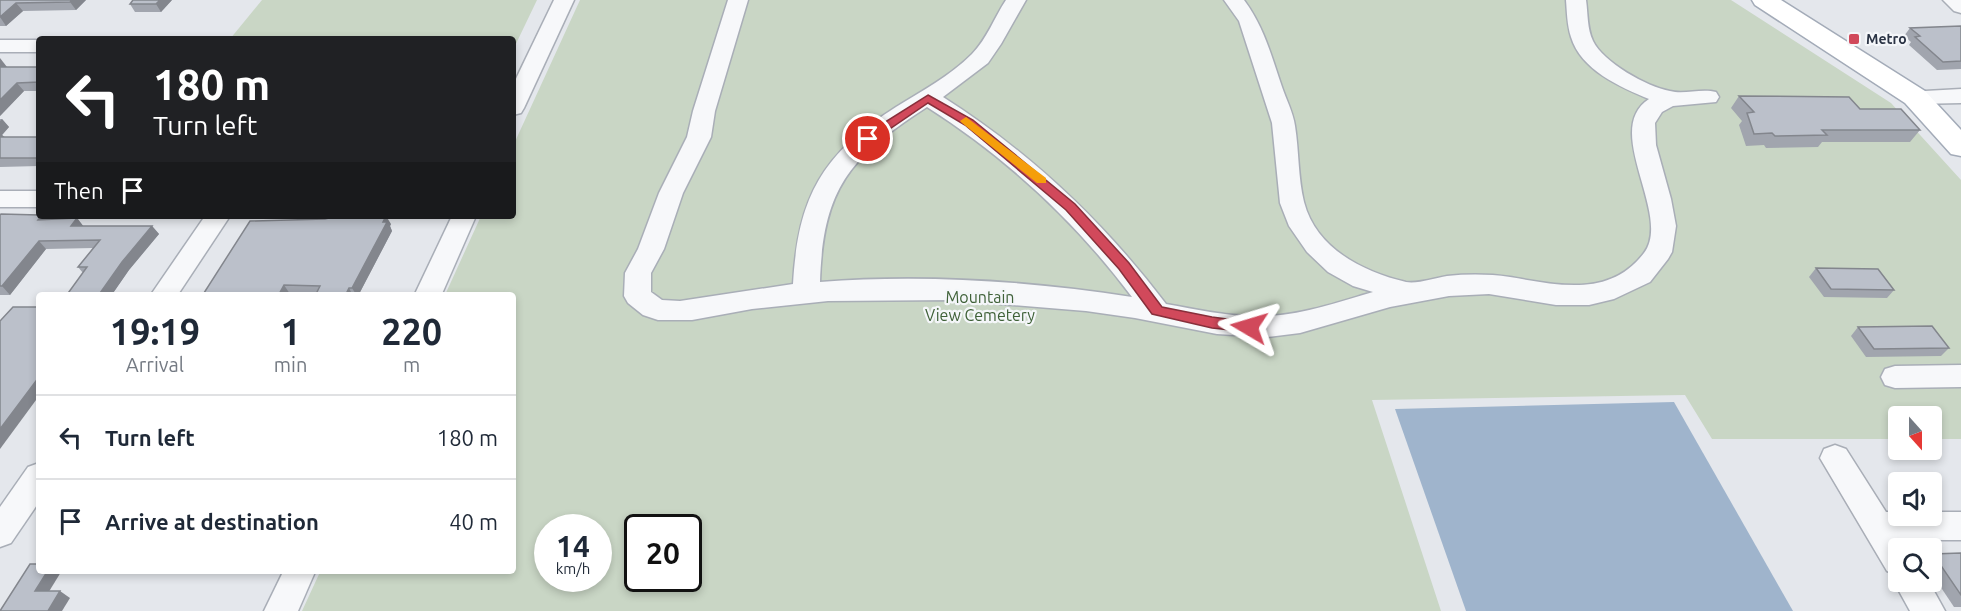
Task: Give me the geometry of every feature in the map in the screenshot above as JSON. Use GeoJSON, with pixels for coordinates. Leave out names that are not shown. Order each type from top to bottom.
{"type":"FeatureCollection","features":[{"type":"Feature","properties":{"kind":"main road"},"geometry":{"type":"LineString","coordinates":[[1764,0],[1915,97],[1961,147]]}},
{"type":"Feature","properties":{"kind":"street"},"geometry":{"type":"LineString","coordinates":[[516,102],[564,0]]}},
{"type":"Feature","properties":{"kind":"street"},"geometry":{"type":"LineString","coordinates":[[738,0],[704,111],[699,137],[671,193],[651,249],[638,273],[637,296],[655,309],[672,311],[849,290],[979,290],[1065,298],[1157,311],[1212,323],[1249,327],[1281,327],[1318,320],[1409,293],[1470,284],[1492,284],[1580,297],[1602,293],[1622,286],[1639,276],[1654,261],[1662,246],[1663,212],[1642,132],[1644,117],[1654,106],[1669,99],[1708,97]]}},
{"type":"Feature","properties":{"kind":"street"},"geometry":{"type":"LineString","coordinates":[[806,294],[811,224],[821,197],[835,172],[879,129],[956,79],[993,44],[1007,13],[1016,0]]}},
{"type":"Feature","properties":{"kind":"street"},"geometry":{"type":"LineString","coordinates":[[1234,0],[1249,21],[1283,123],[1292,203],[1302,226],[1316,246],[1337,265],[1362,279],[1409,293]]}},
{"type":"Feature","properties":{"kind":"street"},"geometry":{"type":"LineString","coordinates":[[1576,0],[1583,44],[1615,74],[1636,87],[1669,99]]}},
{"type":"Feature","properties":{"kind":"street"},"geometry":{"type":"LineString","coordinates":[[1953,0],[1961,7]]}},
{"type":"Feature","properties":{"kind":"street"},"geometry":{"type":"LineString","coordinates":[[0,46],[36,46]]}},
{"type":"Feature","properties":{"kind":"street"},"geometry":{"type":"LineString","coordinates":[[1915,97],[1961,96]]}},
{"type":"Feature","properties":{"kind":"street"},"geometry":{"type":"LineString","coordinates":[[928,98],[969,123],[1071,207],[1124,266],[1157,311]]}},
{"type":"Feature","properties":{"kind":"street"},"geometry":{"type":"LineString","coordinates":[[0,199],[36,199]]}},
{"type":"Feature","properties":{"kind":"street"},"geometry":{"type":"LineString","coordinates":[[166,292],[216,219]]}},
{"type":"Feature","properties":{"kind":"street"},"geometry":{"type":"LineString","coordinates":[[429,292],[463,219]]}},
{"type":"Feature","properties":{"kind":"street"},"geometry":{"type":"LineString","coordinates":[[1895,377],[1961,376]]}},
{"type":"Feature","properties":{"kind":"street"},"geometry":{"type":"LineString","coordinates":[[1834,458],[1888,542]]}},
{"type":"Feature","properties":{"kind":"street"},"geometry":{"type":"LineString","coordinates":[[0,533],[36,480]]}},
{"type":"Feature","properties":{"kind":"street"},"geometry":{"type":"LineString","coordinates":[[1879,526],[1961,526]]}},
{"type":"Feature","properties":{"kind":"street"},"geometry":{"type":"LineString","coordinates":[[281,611],[298,574]]}},
{"type":"Feature","properties":{"kind":"street"},"geometry":{"type":"LineString","coordinates":[[1917,592],[1928,611]]}},
{"type":"Feature","properties":{"kind":"green space"},"geometry":{"type":"Polygon","coordinates":[[[262,0],[537,0],[516,44],[516,36],[232,36],[262,0]]]}},
{"type":"Feature","properties":{"kind":"green space","name":"Mountain View Cemetery"},"geometry":{"type":"Polygon","coordinates":[[[580,0],[1731,0],[1891,103],[1961,180],[1961,439],[1942,439],[1942,406],[1888,406],[1888,439],[1712,439],[1685,395],[1372,400],[1441,611],[302,611],[319,574],[516,574],[516,292],[446,292],[480,219],[516,219],[516,139],[580,0]]]}},
{"type":"Feature","properties":{"kind":"water"},"geometry":{"type":"Polygon","coordinates":[[[1674,402],[1793,611],[1466,611],[1395,409],[1674,402]]]}},
{"type":"Feature","properties":{"kind":"building"},"geometry":{"type":"Polygon","coordinates":[[[0,0],[72,0],[70,2],[16,3],[0,17],[0,0]]]}},
{"type":"Feature","properties":{"kind":"building"},"geometry":{"type":"Polygon","coordinates":[[[133,0],[160,0],[156,4],[130,4],[133,0]]]}},
{"type":"Feature","properties":{"kind":"building"},"geometry":{"type":"Polygon","coordinates":[[[1961,26],[1961,61],[1943,62],[1915,37],[1920,36],[1910,28],[1961,26]]]}},
{"type":"Feature","properties":{"kind":"building"},"geometry":{"type":"Polygon","coordinates":[[[0,67],[36,67],[36,82],[17,83],[0,100],[0,67]]]}},
{"type":"Feature","properties":{"kind":"building"},"geometry":{"type":"Polygon","coordinates":[[[1739,96],[1849,97],[1860,109],[1901,109],[1920,130],[1822,130],[1827,135],[1754,134],[1747,113],[1754,112],[1739,96]]]}},
{"type":"Feature","properties":{"kind":"building"},"geometry":{"type":"Polygon","coordinates":[[[0,137],[36,137],[36,158],[0,158],[0,137]]]}},
{"type":"Feature","properties":{"kind":"building"},"geometry":{"type":"Polygon","coordinates":[[[0,215],[36,215],[38,220],[76,219],[71,226],[152,226],[101,292],[69,292],[87,267],[78,267],[100,240],[39,241],[0,286],[0,215]]]}},
{"type":"Feature","properties":{"kind":"building"},"geometry":{"type":"Polygon","coordinates":[[[384,219],[383,222],[387,222],[352,288],[349,288],[347,292],[317,292],[320,286],[284,285],[280,292],[205,292],[250,221],[384,219]]]}},
{"type":"Feature","properties":{"kind":"building"},"geometry":{"type":"Polygon","coordinates":[[[1816,268],[1878,269],[1894,290],[1831,289],[1816,268]]]}},
{"type":"Feature","properties":{"kind":"building"},"geometry":{"type":"Polygon","coordinates":[[[13,307],[36,307],[36,381],[0,429],[0,321],[13,307]]]}},
{"type":"Feature","properties":{"kind":"building"},"geometry":{"type":"Polygon","coordinates":[[[1932,326],[1949,348],[1874,349],[1858,327],[1932,326]]]}},
{"type":"Feature","properties":{"kind":"building"},"geometry":{"type":"Polygon","coordinates":[[[1961,553],[1961,595],[1942,567],[1942,554],[1961,553]]]}},
{"type":"Feature","properties":{"kind":"building"},"geometry":{"type":"Polygon","coordinates":[[[30,564],[36,564],[36,574],[46,574],[35,591],[60,591],[48,611],[0,611],[30,564]]]}},
{"type":"Feature","properties":{"kind":"slow traffic"},"geometry":{"type":"LineString","coordinates":[[966,121],[1042,181]]}},
{"type":"Feature","properties":{"kind":"place","name":"Metro"},"geometry":{"type":"Point","coordinates":[1854,39]}},
{"type":"Feature","properties":{"kind":"route"},"geometry":{"type":"LineString","coordinates":[[868,139],[879,129],[928,98],[969,123],[1071,207],[1124,266],[1157,311],[1212,323],[1249,327]]}}]}
